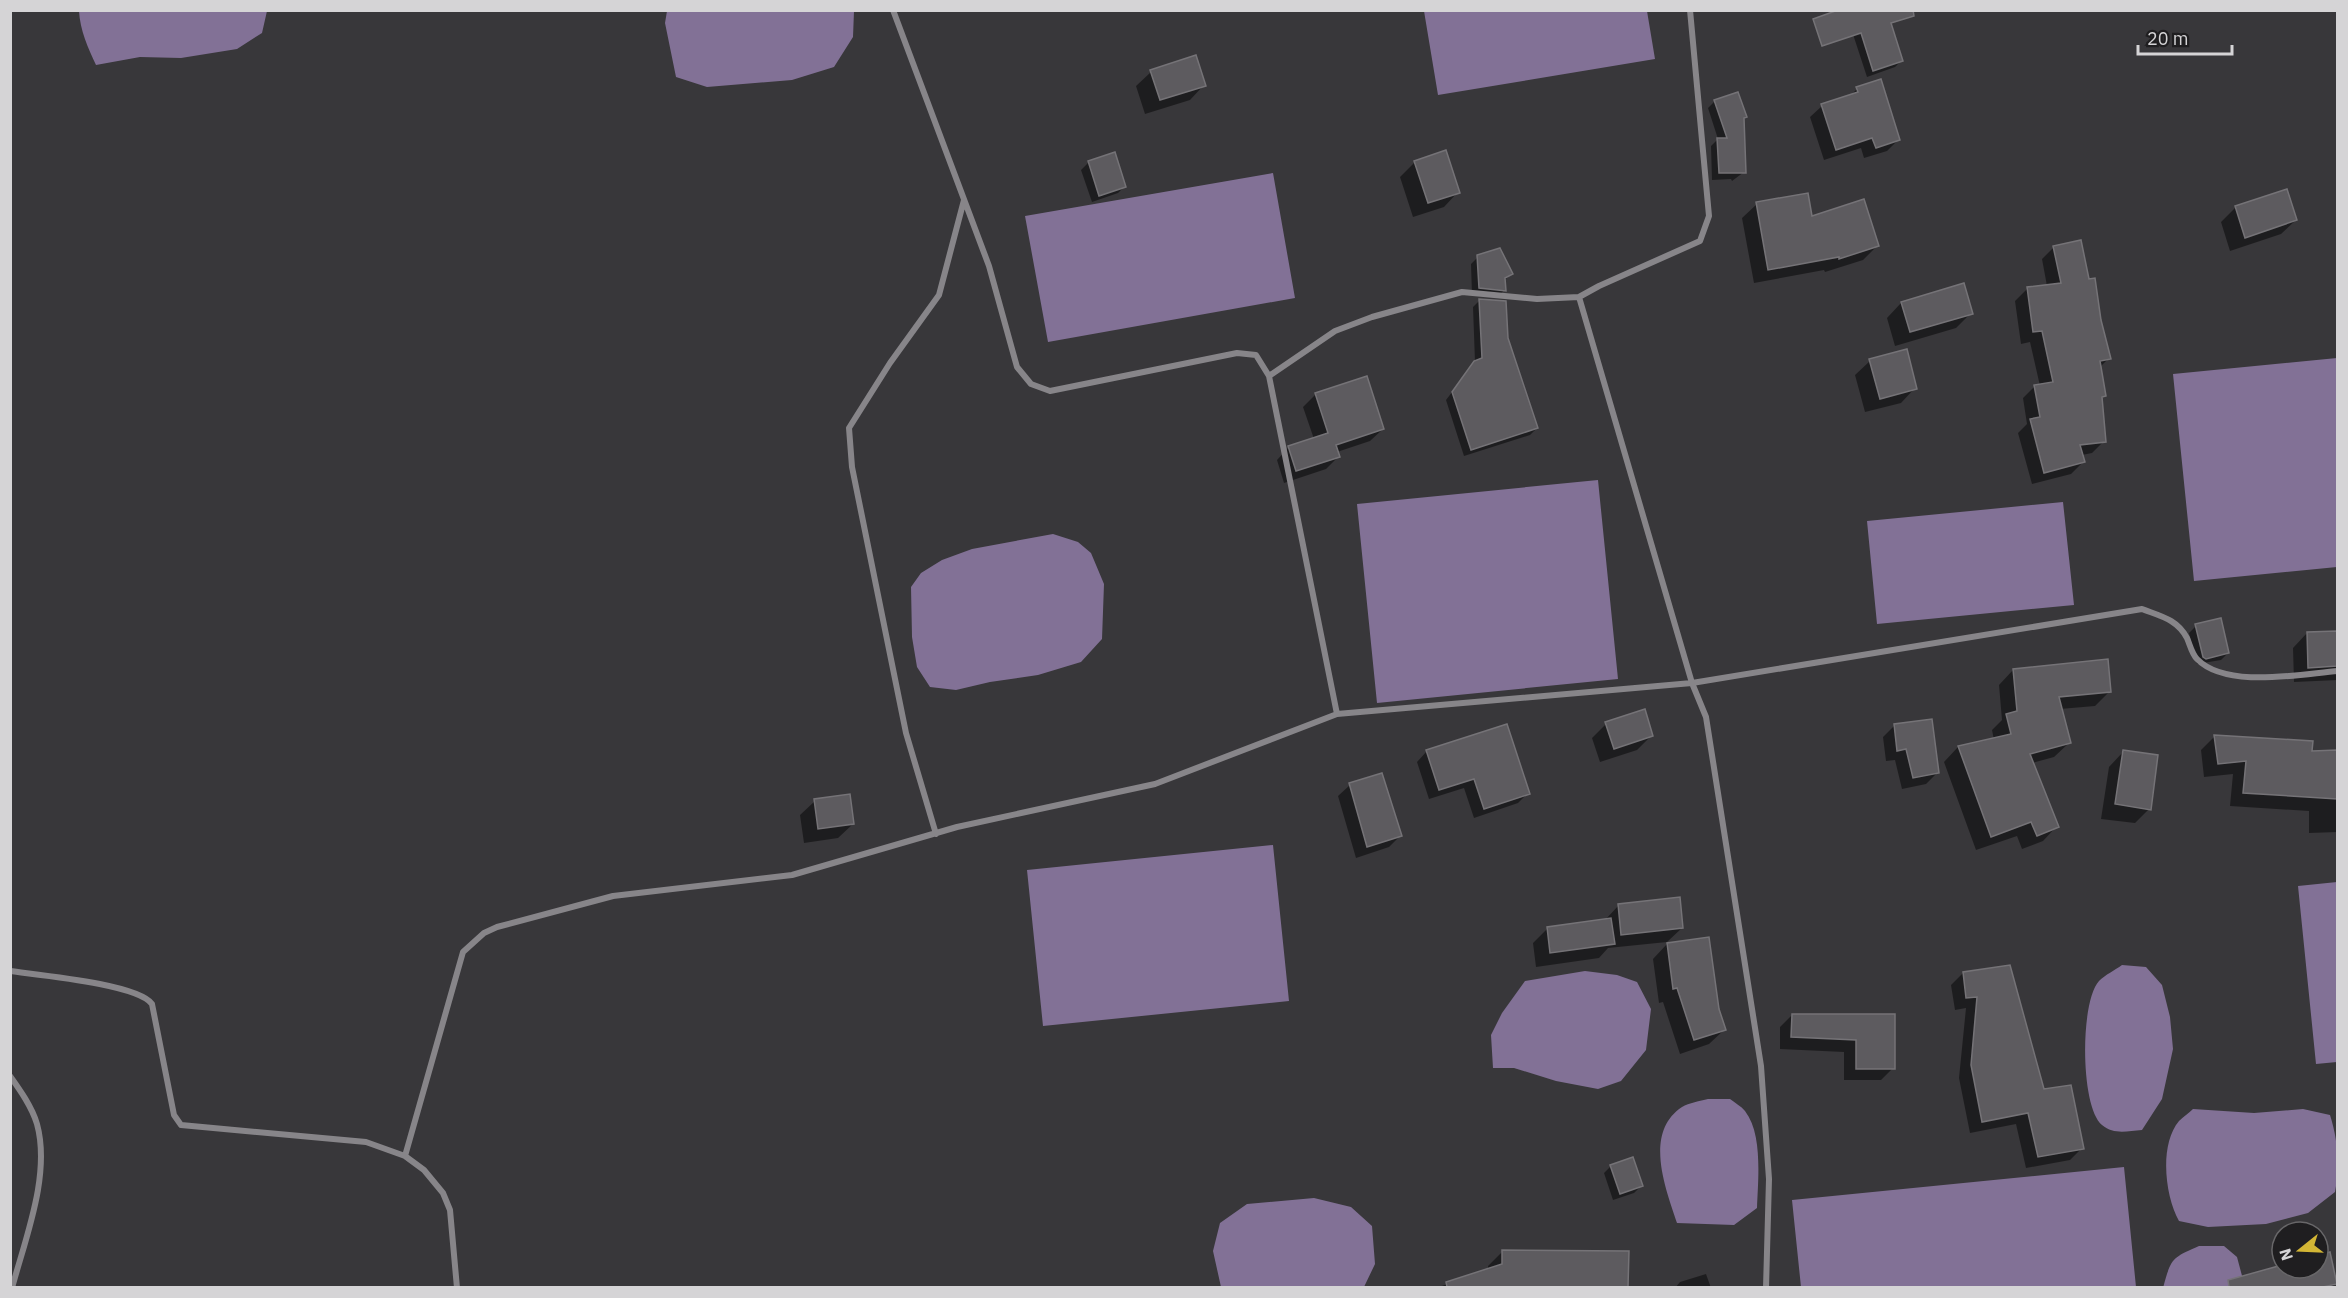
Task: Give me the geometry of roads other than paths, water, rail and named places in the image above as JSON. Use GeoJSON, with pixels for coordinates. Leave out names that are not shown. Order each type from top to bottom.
{"type":"FeatureCollection","features":[{"type":"Feature","properties":{"kind":"street"},"geometry":{"type":"LineString","coordinates":[[893,10],[989,266],[1017,367],[1031,384],[1050,391],[1237,352],[1256,355],[1269,376],[1337,714]]}},
{"type":"Feature","properties":{"kind":"street"},"geometry":{"type":"LineString","coordinates":[[1269,376],[1335,331],[1372,317],[1462,292],[1538,299],[1579,297],[1700,241],[1709,216],[1690,10]]}},
{"type":"Feature","properties":{"kind":"street"},"geometry":{"type":"LineString","coordinates":[[936,834],[906,733],[852,467],[849,428],[890,363],[939,296],[964,200]]}},
{"type":"Feature","properties":{"kind":"street"},"geometry":{"type":"LineString","coordinates":[[1579,297],[1692,683],[1706,717],[1761,1066],[1769,1179],[1766,1287]]}},
{"type":"Feature","properties":{"kind":"street"},"geometry":{"type":"LineString","coordinates":[[405,1156],[463,952],[484,933],[497,927],[613,896],[792,875],[936,834],[1155,784],[1337,714],[1692,683],[2142,609],[2174,621],[2186,636],[2196,658],[2214,671],[2247,678],[2337,671]]}},
{"type":"Feature","properties":{"kind":"street"},"geometry":{"type":"LineString","coordinates":[[10,971],[107,986],[147,998],[152,1004],[174,1115],[181,1125],[366,1142],[405,1156],[424,1170],[443,1193],[450,1210],[456,1287]]}},
{"type":"Feature","properties":{"kind":"street"},"geometry":{"type":"LineString","coordinates":[[10,1076],[37,1124],[40,1155],[38,1193],[12,1287]]}}]}
